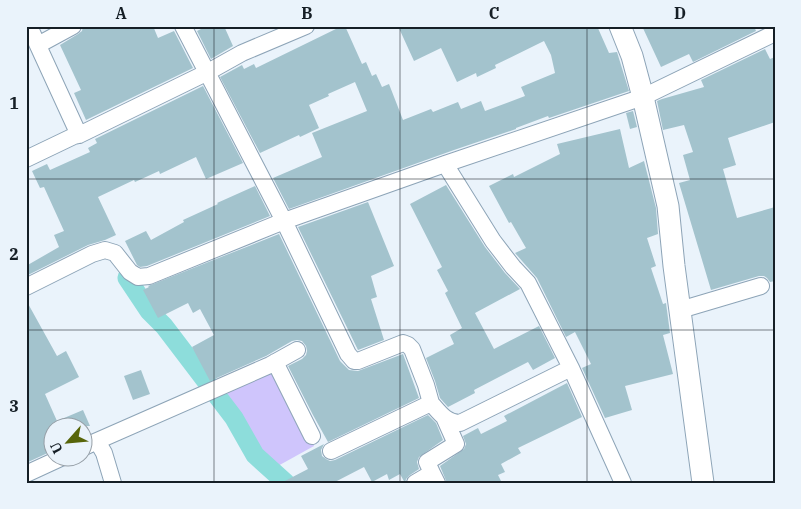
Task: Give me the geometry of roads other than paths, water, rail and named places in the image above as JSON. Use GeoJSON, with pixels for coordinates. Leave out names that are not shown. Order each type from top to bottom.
{"type":"FeatureCollection","features":[{"type":"Feature","properties":{"kind":"street"},"geometry":{"type":"LineString","coordinates":[[29,26],[80,135]]}},
{"type":"Feature","properties":{"kind":"street"},"geometry":{"type":"LineString","coordinates":[[38,44],[73,26]]}},
{"type":"Feature","properties":{"kind":"street"},"geometry":{"type":"LineString","coordinates":[[183,26],[284,221],[348,354],[354,361],[404,343],[412,349],[431,402],[444,418],[456,444],[426,462],[434,478],[415,483]]}},
{"type":"Feature","properties":{"kind":"street"},"geometry":{"type":"LineString","coordinates":[[26,159],[74,136],[80,135],[208,72],[242,53],[306,26]]}},
{"type":"Feature","properties":{"kind":"street"},"geometry":{"type":"LineString","coordinates":[[620,26],[632,56],[644,97],[668,206],[703,483]]}},
{"type":"Feature","properties":{"kind":"street"},"geometry":{"type":"LineString","coordinates":[[26,288],[92,254],[106,250],[115,254],[130,272],[138,277],[149,276],[284,221],[444,164],[644,97],[775,33]]}},
{"type":"Feature","properties":{"kind":"street"},"geometry":{"type":"LineString","coordinates":[[444,164],[493,241],[528,283],[571,368],[623,483]]}},
{"type":"Feature","properties":{"kind":"street"},"geometry":{"type":"LineString","coordinates":[[680,310],[761,286]]}},
{"type":"Feature","properties":{"kind":"street"},"geometry":{"type":"LineString","coordinates":[[92,443],[225,385],[297,350]]}},
{"type":"Feature","properties":{"kind":"street"},"geometry":{"type":"LineString","coordinates":[[275,362],[312,436]]}},
{"type":"Feature","properties":{"kind":"street"},"geometry":{"type":"LineString","coordinates":[[444,418],[453,423],[460,423],[571,368]]}},
{"type":"Feature","properties":{"kind":"street"},"geometry":{"type":"LineString","coordinates":[[331,451],[431,402]]}},
{"type":"Feature","properties":{"kind":"street"},"geometry":{"type":"LineString","coordinates":[[92,445],[104,453],[113,483]]}},
{"type":"Feature","properties":{"kind":"street"},"geometry":{"type":"LineString","coordinates":[[26,474],[43,466]]}},
{"type":"Feature","properties":{"kind":"waterway"},"geometry":{"type":"LineString","coordinates":[[127,278],[149,311],[164,326],[234,418],[255,455],[286,483]]}}]}
